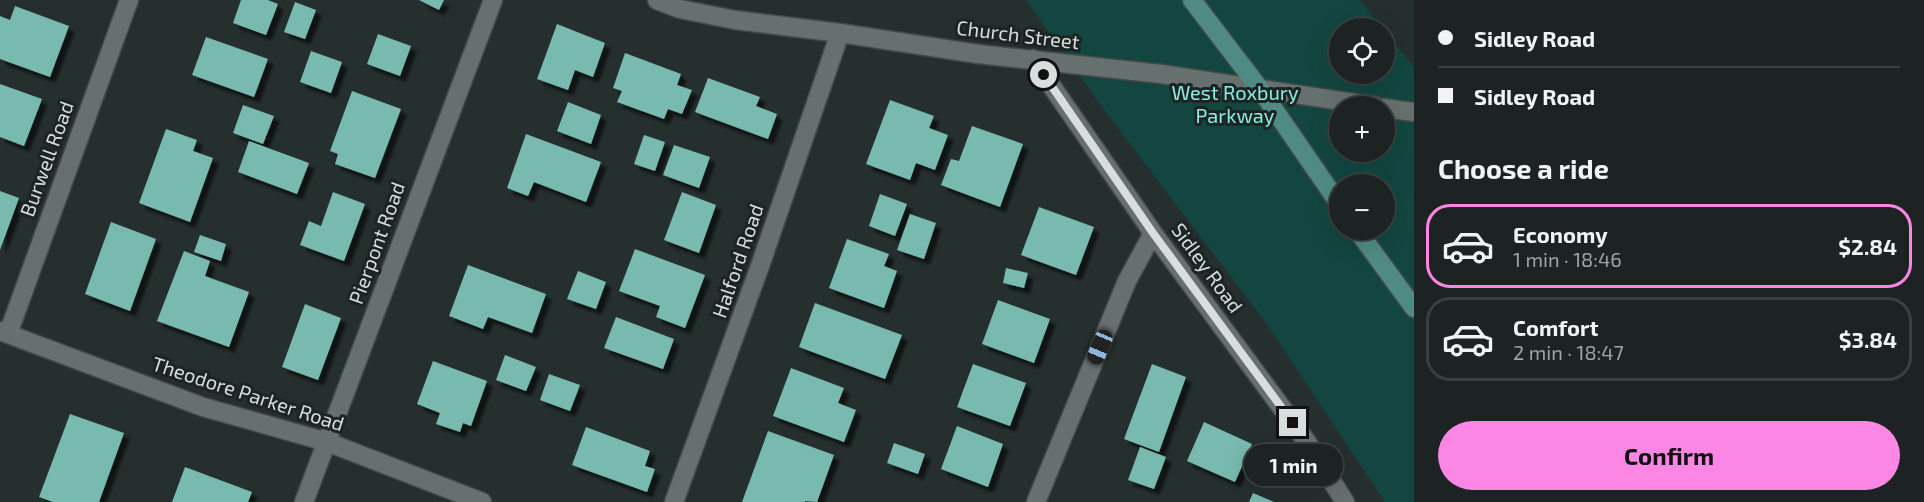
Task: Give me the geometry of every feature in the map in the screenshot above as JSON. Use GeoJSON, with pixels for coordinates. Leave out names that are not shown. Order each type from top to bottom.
{"type":"FeatureCollection","features":[{"type":"Feature","properties":{"kind":"main road"},"geometry":{"type":"LineString","coordinates":[[1192,0],[1260,90],[1329,189]]}},
{"type":"Feature","properties":{"kind":"main road"},"geometry":{"type":"LineString","coordinates":[[1364,240],[1414,308]]}},
{"type":"Feature","properties":{"kind":"street","name":"Burwell Road"},"geometry":{"type":"LineString","coordinates":[[4,333],[129,0]]}},
{"type":"Feature","properties":{"kind":"street","name":"Pierpont Road"},"geometry":{"type":"LineString","coordinates":[[304,502],[493,0]]}},
{"type":"Feature","properties":{"kind":"street","name":"Church Street"},"geometry":{"type":"LineString","coordinates":[[657,0],[680,9],[735,20],[978,54],[1161,74],[1329,100]]}},
{"type":"Feature","properties":{"kind":"street","name":"Halford Road"},"geometry":{"type":"LineString","coordinates":[[674,502],[760,266],[840,33]]}},
{"type":"Feature","properties":{"kind":"street","name":"Sidley Road"},"geometry":{"type":"LineString","coordinates":[[1033,59],[1153,233],[1307,442],[1345,502]]}},
{"type":"Feature","properties":{"kind":"street"},"geometry":{"type":"LineString","coordinates":[[1395,109],[1414,112]]}},
{"type":"Feature","properties":{"kind":"street"},"geometry":{"type":"LineString","coordinates":[[1036,502],[1127,281],[1153,233]]}},
{"type":"Feature","properties":{"kind":"street","name":"Theodore Parker Road"},"geometry":{"type":"LineString","coordinates":[[4,333],[203,407],[327,442],[482,502]]}},
{"type":"Feature","properties":{"kind":"green space","name":"West Roxbury Parkway"},"geometry":{"type":"Polygon","coordinates":[[[1026,0],[1360,0],[1374,18],[1329,18],[1329,84],[1395,84],[1395,44],[1414,67],[1414,502],[1385,502],[1266,323],[1105,111],[1026,0]]]}},
{"type":"Feature","properties":{"kind":"building"},"geometry":{"type":"Polygon","coordinates":[[[241,0],[268,0],[278,4],[266,35],[233,23],[241,0]]]}},
{"type":"Feature","properties":{"kind":"building"},"geometry":{"type":"Polygon","coordinates":[[[419,0],[444,0],[439,10],[419,0]]]}},
{"type":"Feature","properties":{"kind":"building"},"geometry":{"type":"Polygon","coordinates":[[[295,2],[316,10],[305,39],[284,32],[295,2]]]}},
{"type":"Feature","properties":{"kind":"building"},"geometry":{"type":"Polygon","coordinates":[[[15,6],[69,26],[50,77],[0,59],[0,16],[10,20],[15,6]]]}},
{"type":"Feature","properties":{"kind":"building"},"geometry":{"type":"Polygon","coordinates":[[[557,24],[605,43],[593,77],[575,70],[568,90],[537,79],[557,24]]]}},
{"type":"Feature","properties":{"kind":"building"},"geometry":{"type":"Polygon","coordinates":[[[378,34],[411,46],[400,76],[367,64],[378,34]]]}},
{"type":"Feature","properties":{"kind":"building"},"geometry":{"type":"Polygon","coordinates":[[[206,37],[268,59],[254,97],[192,75],[206,37]]]}},
{"type":"Feature","properties":{"kind":"building"},"geometry":{"type":"Polygon","coordinates":[[[311,51],[342,62],[331,93],[300,82],[311,51]]]}},
{"type":"Feature","properties":{"kind":"building"},"geometry":{"type":"Polygon","coordinates":[[[625,53],[681,74],[677,85],[692,90],[682,114],[668,109],[664,119],[617,102],[622,91],[613,88],[625,53]]]}},
{"type":"Feature","properties":{"kind":"building"},"geometry":{"type":"Polygon","coordinates":[[[708,78],[760,97],[756,106],[777,114],[768,139],[695,112],[708,78]]]}},
{"type":"Feature","properties":{"kind":"building"},"geometry":{"type":"Polygon","coordinates":[[[0,84],[42,99],[24,146],[0,137],[0,84]]]}},
{"type":"Feature","properties":{"kind":"building"},"geometry":{"type":"Polygon","coordinates":[[[352,91],[401,109],[375,178],[335,164],[338,154],[330,151],[352,91]]]}},
{"type":"Feature","properties":{"kind":"building"},"geometry":{"type":"Polygon","coordinates":[[[890,100],[934,116],[929,128],[948,135],[935,170],[916,163],[910,180],[866,164],[890,100]]]}},
{"type":"Feature","properties":{"kind":"building"},"geometry":{"type":"Polygon","coordinates":[[[568,102],[601,115],[591,144],[557,131],[568,102]]]}},
{"type":"Feature","properties":{"kind":"building"},"geometry":{"type":"Polygon","coordinates":[[[243,105],[274,116],[263,144],[233,133],[243,105]]]}},
{"type":"Feature","properties":{"kind":"building"},"geometry":{"type":"Polygon","coordinates":[[[972,126],[1023,144],[1000,207],[941,185],[951,159],[959,161],[972,126]]]}},
{"type":"Feature","properties":{"kind":"building"},"geometry":{"type":"Polygon","coordinates":[[[166,129],[197,140],[193,151],[213,158],[190,222],[139,203],[166,129]]]}},
{"type":"Feature","properties":{"kind":"building"},"geometry":{"type":"Polygon","coordinates":[[[526,134],[601,162],[586,202],[534,182],[528,196],[507,188],[526,134]]]}},
{"type":"Feature","properties":{"kind":"building"},"geometry":{"type":"Polygon","coordinates":[[[644,135],[665,142],[655,171],[634,164],[644,135]]]}},
{"type":"Feature","properties":{"kind":"building"},"geometry":{"type":"Polygon","coordinates":[[[249,141],[309,163],[297,194],[238,172],[249,141]]]}},
{"type":"Feature","properties":{"kind":"building"},"geometry":{"type":"Polygon","coordinates":[[[674,145],[710,157],[699,188],[663,175],[674,145]]]}},
{"type":"Feature","properties":{"kind":"building"},"geometry":{"type":"Polygon","coordinates":[[[0,191],[19,198],[0,250],[0,191]]]}},
{"type":"Feature","properties":{"kind":"building"},"geometry":{"type":"Polygon","coordinates":[[[333,192],[365,204],[344,261],[300,245],[309,221],[321,226],[333,192]]]}},
{"type":"Feature","properties":{"kind":"building"},"geometry":{"type":"Polygon","coordinates":[[[682,192],[716,205],[699,253],[664,240],[682,192]]]}},
{"type":"Feature","properties":{"kind":"building"},"geometry":{"type":"Polygon","coordinates":[[[880,194],[907,204],[895,236],[869,226],[880,194]]]}},
{"type":"Feature","properties":{"kind":"building"},"geometry":{"type":"Polygon","coordinates":[[[1039,207],[1094,227],[1076,275],[1021,255],[1039,207]]]}},
{"type":"Feature","properties":{"kind":"building"},"geometry":{"type":"Polygon","coordinates":[[[910,214],[936,223],[924,259],[897,250],[910,214]]]}},
{"type":"Feature","properties":{"kind":"building"},"geometry":{"type":"Polygon","coordinates":[[[111,222],[156,239],[130,311],[85,294],[111,222]]]}},
{"type":"Feature","properties":{"kind":"building"},"geometry":{"type":"Polygon","coordinates":[[[200,235],[226,244],[221,261],[194,252],[200,235]]]}},
{"type":"Feature","properties":{"kind":"building"},"geometry":{"type":"Polygon","coordinates":[[[847,239],[889,254],[884,266],[897,271],[884,308],[829,288],[847,239]]]}},
{"type":"Feature","properties":{"kind":"building"},"geometry":{"type":"Polygon","coordinates":[[[635,249],[705,275],[685,328],[656,317],[660,306],[619,291],[635,249]]]}},
{"type":"Feature","properties":{"kind":"building"},"geometry":{"type":"Polygon","coordinates":[[[184,251],[210,261],[205,276],[249,292],[229,347],[157,321],[184,251]]]}},
{"type":"Feature","properties":{"kind":"building"},"geometry":{"type":"Polygon","coordinates":[[[468,265],[546,294],[532,333],[488,317],[483,329],[449,316],[468,265]]]}},
{"type":"Feature","properties":{"kind":"building"},"geometry":{"type":"Polygon","coordinates":[[[1006,268],[1028,273],[1024,288],[1003,283],[1006,268]]]}},
{"type":"Feature","properties":{"kind":"building"},"geometry":{"type":"Polygon","coordinates":[[[578,271],[606,282],[596,309],[567,299],[578,271]]]}},
{"type":"Feature","properties":{"kind":"building"},"geometry":{"type":"Polygon","coordinates":[[[998,300],[1050,319],[1034,363],[982,344],[998,300]]]}},
{"type":"Feature","properties":{"kind":"building"},"geometry":{"type":"Polygon","coordinates":[[[815,303],[902,335],[885,379],[799,347],[815,303]]]}},
{"type":"Feature","properties":{"kind":"building"},"geometry":{"type":"Polygon","coordinates":[[[305,304],[341,318],[318,380],[282,367],[305,304]]]}},
{"type":"Feature","properties":{"kind":"building"},"geometry":{"type":"Polygon","coordinates":[[[616,317],[674,339],[663,369],[604,348],[616,317]]]}},
{"type":"Feature","properties":{"kind":"building"},"geometry":{"type":"Polygon","coordinates":[[[505,355],[536,367],[526,391],[496,380],[505,355]]]}},
{"type":"Feature","properties":{"kind":"building"},"geometry":{"type":"Polygon","coordinates":[[[433,361],[487,381],[471,426],[463,423],[460,432],[436,424],[440,413],[417,404],[433,361]]]}},
{"type":"Feature","properties":{"kind":"building"},"geometry":{"type":"Polygon","coordinates":[[[973,364],[1026,383],[1010,426],[957,407],[973,364]]]}},
{"type":"Feature","properties":{"kind":"building"},"geometry":{"type":"Polygon","coordinates":[[[1152,364],[1186,377],[1159,452],[1124,439],[1152,364]]]}},
{"type":"Feature","properties":{"kind":"building"},"geometry":{"type":"Polygon","coordinates":[[[791,368],[844,388],[838,403],[856,410],[844,442],[773,416],[791,368]]]}},
{"type":"Feature","properties":{"kind":"building"},"geometry":{"type":"Polygon","coordinates":[[[549,374],[580,385],[570,411],[540,400],[549,374]]]}},
{"type":"Feature","properties":{"kind":"building"},"geometry":{"type":"Polygon","coordinates":[[[70,414],[124,433],[99,502],[53,502],[39,497],[70,414]]]}},
{"type":"Feature","properties":{"kind":"building"},"geometry":{"type":"Polygon","coordinates":[[[1204,422],[1252,444],[1235,482],[1187,461],[1204,422]]]}},
{"type":"Feature","properties":{"kind":"building"},"geometry":{"type":"Polygon","coordinates":[[[957,426],[1003,444],[988,487],[941,469],[957,426]]]}},
{"type":"Feature","properties":{"kind":"building"},"geometry":{"type":"Polygon","coordinates":[[[586,427],[650,451],[645,466],[655,469],[647,492],[572,465],[586,427]]]}},
{"type":"Feature","properties":{"kind":"building"},"geometry":{"type":"Polygon","coordinates":[[[768,431],[834,455],[817,502],[742,502],[768,431]]]}},
{"type":"Feature","properties":{"kind":"building"},"geometry":{"type":"Polygon","coordinates":[[[894,443],[925,454],[918,474],[887,463],[894,443]]]}},
{"type":"Feature","properties":{"kind":"building"},"geometry":{"type":"Polygon","coordinates":[[[1140,447],[1166,457],[1154,489],[1128,480],[1140,447]]]}},
{"type":"Feature","properties":{"kind":"building"},"geometry":{"type":"Polygon","coordinates":[[[185,467],[252,492],[248,502],[172,502],[185,467]]]}},
{"type":"Feature","properties":{"kind":"building"},"geometry":{"type":"Polygon","coordinates":[[[1253,493],[1274,502],[1249,502],[1253,493]]]}},
{"type":"Feature","properties":{"kind":"route"},"geometry":{"type":"LineString","coordinates":[[1044,75],[1153,233],[1293,423]]}}]}
